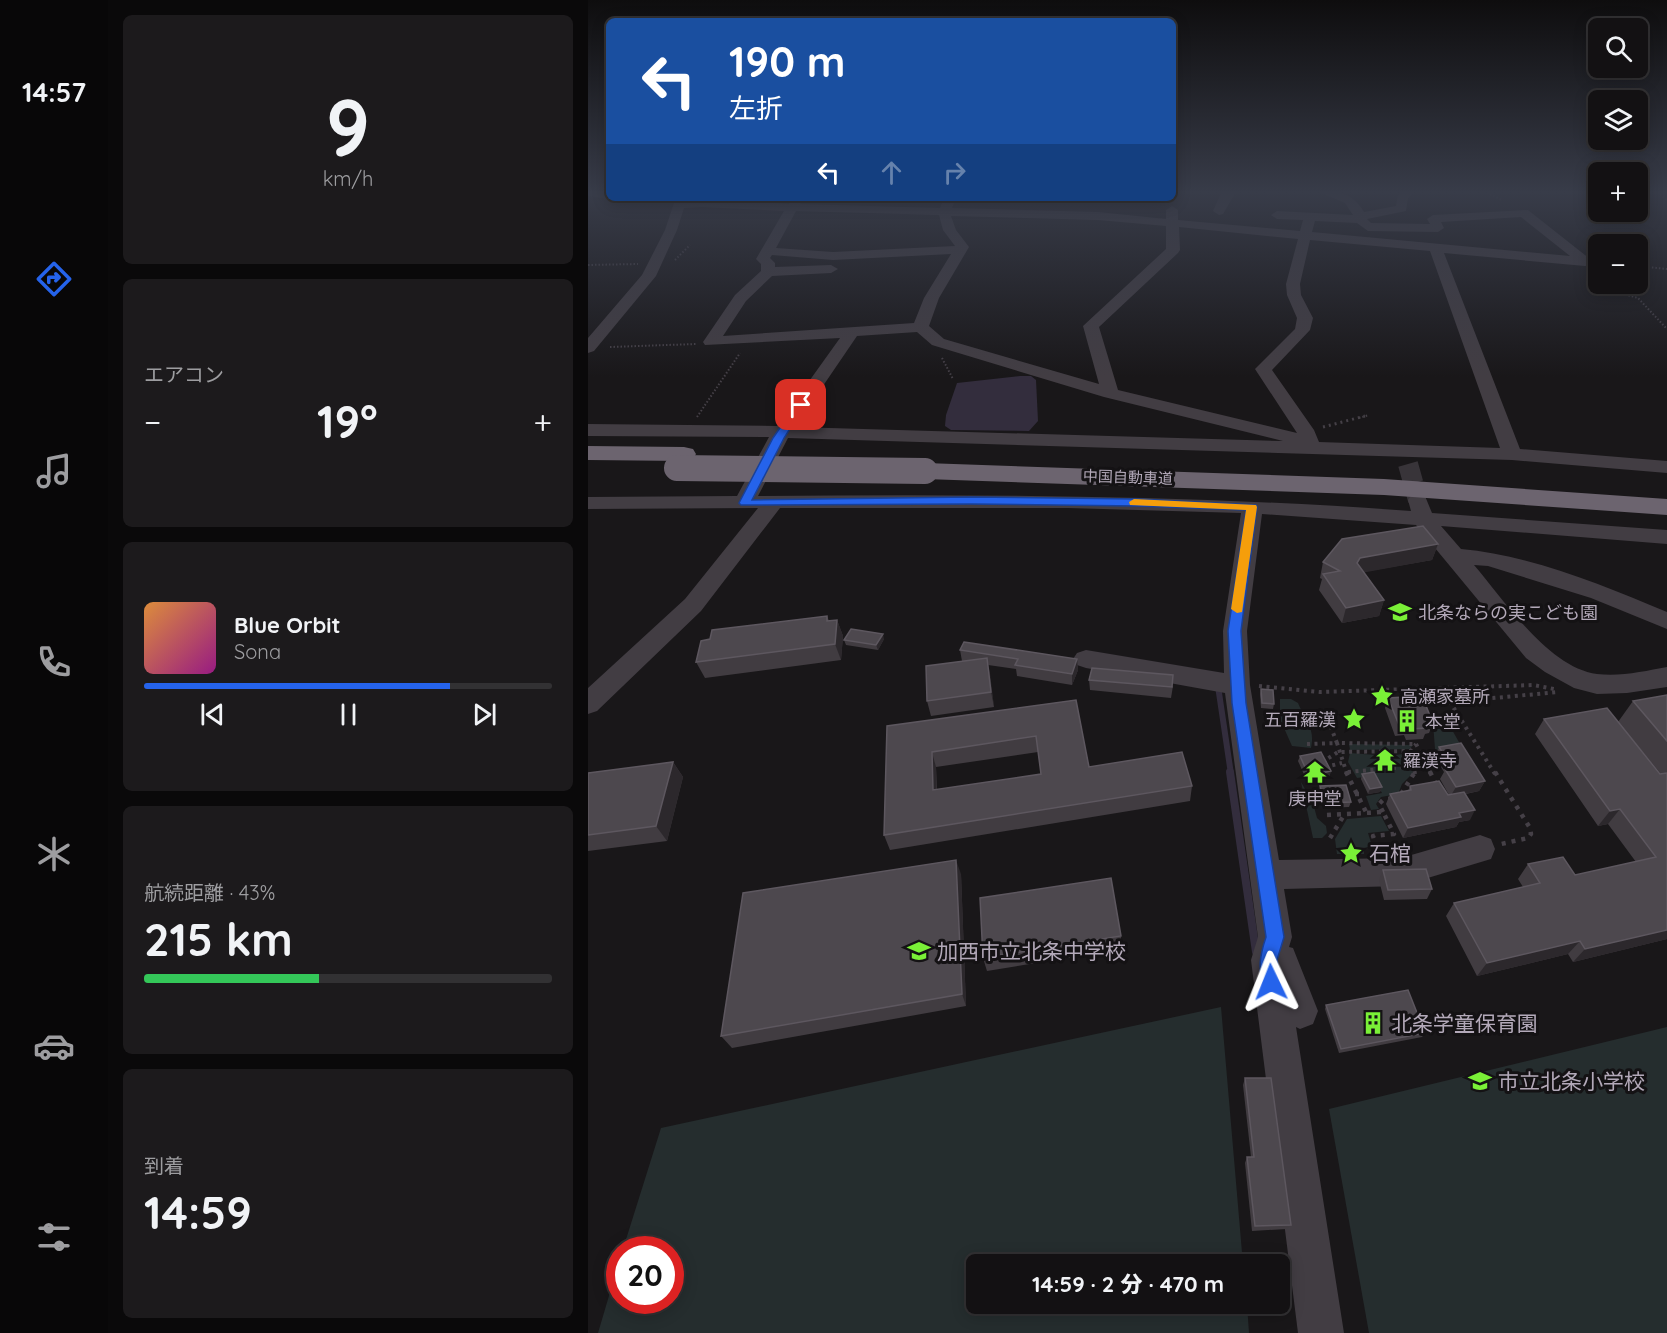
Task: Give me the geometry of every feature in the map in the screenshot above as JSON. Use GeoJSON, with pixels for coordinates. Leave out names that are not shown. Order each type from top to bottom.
{"type":"FeatureCollection","features":[{"type":"Feature","properties":{"kind":"highway","name":"中国自動車道"},"geometry":{"type":"LineString","coordinates":[[588,467],[683,451]]}},
{"type":"Feature","properties":{"kind":"highway","name":"中国自動車道"},"geometry":{"type":"LineString","coordinates":[[588,453],[683,451],[928,463],[1273,475],[1315,455],[1667,492]]}},
{"type":"Feature","properties":{"kind":"highway","name":"中国自動車道"},"geometry":{"type":"LineString","coordinates":[[1315,455],[1667,507]]}},
{"type":"Feature","properties":{"kind":"street"},"geometry":{"type":"LineString","coordinates":[[588,348],[627,299],[649,276],[658,253]]}},
{"type":"Feature","properties":{"kind":"street"},"geometry":{"type":"LineString","coordinates":[[767,253],[763,259],[768,263],[768,272]]}},
{"type":"Feature","properties":{"kind":"street"},"geometry":{"type":"LineString","coordinates":[[797,253],[833,256],[846,253]]}},
{"type":"Feature","properties":{"kind":"street"},"geometry":{"type":"LineString","coordinates":[[921,327],[922,316],[959,253]]}},
{"type":"Feature","properties":{"kind":"street"},"geometry":{"type":"LineString","coordinates":[[1110,393],[1091,326],[1170,253]]}},
{"type":"Feature","properties":{"kind":"street"},"geometry":{"type":"LineString","coordinates":[[1301,253],[1293,284],[1294,295],[1305,318],[1302,330],[1263,369],[1315,455]]}},
{"type":"Feature","properties":{"kind":"street"},"geometry":{"type":"LineString","coordinates":[[1437,253],[1512,454]]}},
{"type":"Feature","properties":{"kind":"street"},"geometry":{"type":"LineString","coordinates":[[1497,253],[1585,262],[1574,253]]}},
{"type":"Feature","properties":{"kind":"street"},"geometry":{"type":"LineString","coordinates":[[931,267],[953,266]]}},
{"type":"Feature","properties":{"kind":"street"},"geometry":{"type":"LineString","coordinates":[[711,342],[740,298],[768,272],[897,267]]}},
{"type":"Feature","properties":{"kind":"street"},"geometry":{"type":"LineString","coordinates":[[711,342],[921,327],[938,342],[1315,455]]}},
{"type":"Feature","properties":{"kind":"street"},"geometry":{"type":"LineString","coordinates":[[744,503],[783,432],[851,333]]}},
{"type":"Feature","properties":{"kind":"street"},"geometry":{"type":"LineString","coordinates":[[588,430],[683,451],[783,432],[1315,455],[1406,457],[1512,454],[1667,467]]}},
{"type":"Feature","properties":{"kind":"street"},"geometry":{"type":"LineString","coordinates":[[588,503],[971,500],[1421,510],[1667,537]]}},
{"type":"Feature","properties":{"kind":"street"},"geometry":{"type":"LineString","coordinates":[[588,704],[693,605],[773,503]]}},
{"type":"Feature","properties":{"kind":"street"},"geometry":{"type":"LineString","coordinates":[[1252,507],[1235,631],[1237,685],[1267,875],[1271,948],[1320,1333]]}},
{"type":"Feature","properties":{"kind":"street"},"geometry":{"type":"LineString","coordinates":[[1421,510],[1535,652],[1557,669],[1584,682],[1605,686],[1667,677]]}},
{"type":"Feature","properties":{"kind":"street"},"geometry":{"type":"LineString","coordinates":[[1456,556],[1490,559],[1599,592],[1667,621]]}},
{"type":"Feature","properties":{"kind":"street"},"geometry":{"type":"LineString","coordinates":[[1086,659],[1237,685]]}},
{"type":"Feature","properties":{"kind":"street"},"geometry":{"type":"LineString","coordinates":[[1267,875],[1401,872],[1480,849]]}},
{"type":"Feature","properties":{"kind":"street"},"geometry":{"type":"LineString","coordinates":[[1271,948],[1300,1011]]}},
{"type":"Feature","properties":{"kind":"path"},"geometry":{"type":"LineString","coordinates":[[588,265],[652,264]]}},
{"type":"Feature","properties":{"kind":"path"},"geometry":{"type":"LineString","coordinates":[[1648,267],[1667,269]]}},
{"type":"Feature","properties":{"kind":"path"},"geometry":{"type":"LineString","coordinates":[[1624,294],[1638,298],[1667,329]]}},
{"type":"Feature","properties":{"kind":"path"},"geometry":{"type":"LineString","coordinates":[[683,451],[748,340]]}},
{"type":"Feature","properties":{"kind":"path"},"geometry":{"type":"LineString","coordinates":[[588,348],[711,342]]}},
{"type":"Feature","properties":{"kind":"path"},"geometry":{"type":"LineString","coordinates":[[1315,455],[1369,415]]}},
{"type":"Feature","properties":{"kind":"path"},"geometry":{"type":"LineString","coordinates":[[1237,685],[1320,692],[1533,685],[1564,691],[1450,702],[1530,828],[1531,834],[1528,838],[1480,849]]}},
{"type":"Feature","properties":{"kind":"path"},"geometry":{"type":"LineString","coordinates":[[1327,717],[1342,764],[1367,814]]}},
{"type":"Feature","properties":{"kind":"path"},"geometry":{"type":"LineString","coordinates":[[1307,744],[1416,744]]}},
{"type":"Feature","properties":{"kind":"path"},"geometry":{"type":"LineString","coordinates":[[1379,854],[1373,836],[1394,834],[1379,804],[1383,800],[1400,797],[1404,785],[1413,779],[1415,773],[1411,751],[1416,744]]}},
{"type":"Feature","properties":{"kind":"path"},"geometry":{"type":"LineString","coordinates":[[1416,744],[1437,787],[1428,789]]}},
{"type":"Feature","properties":{"kind":"path"},"geometry":{"type":"LineString","coordinates":[[1342,764],[1326,767],[1324,761],[1338,752],[1411,751]]}},
{"type":"Feature","properties":{"kind":"path"},"geometry":{"type":"LineString","coordinates":[[1347,772],[1426,765]]}},
{"type":"Feature","properties":{"kind":"path"},"geometry":{"type":"LineString","coordinates":[[1401,794],[1410,792]]}},
{"type":"Feature","properties":{"kind":"path"},"geometry":{"type":"LineString","coordinates":[[1345,794],[1359,794]]}},
{"type":"Feature","properties":{"kind":"path"},"geometry":{"type":"LineString","coordinates":[[1327,815],[1383,812]]}},
{"type":"Feature","properties":{"kind":"path"},"geometry":{"type":"LineString","coordinates":[[1330,838],[1345,815]]}},
{"type":"Feature","properties":{"kind":"shaded area"},"geometry":{"type":"Polygon","coordinates":[[[1031,376],[1036,380],[1038,421],[1029,431],[951,430],[945,426],[946,415],[957,383],[1031,376]]]}},
{"type":"Feature","properties":{"kind":"shaded area"},"geometry":{"type":"Polygon","coordinates":[[[1280,699],[1291,699],[1298,703],[1311,729],[1311,748],[1292,746],[1280,719],[1280,699]]]}},
{"type":"Feature","properties":{"kind":"shaded area"},"geometry":{"type":"Polygon","coordinates":[[[1437,719],[1447,721],[1464,751],[1439,754],[1435,749],[1433,723],[1437,719]]]}},
{"type":"Feature","properties":{"kind":"shaded area"},"geometry":{"type":"Polygon","coordinates":[[[1349,744],[1413,745],[1410,749],[1350,750],[1349,744]]]}},
{"type":"Feature","properties":{"kind":"shaded area"},"geometry":{"type":"Polygon","coordinates":[[[1350,753],[1389,756],[1403,754],[1411,764],[1413,773],[1402,784],[1398,794],[1381,797],[1376,804],[1379,809],[1371,810],[1366,796],[1382,793],[1372,776],[1357,778],[1348,762],[1350,753]]]}},
{"type":"Feature","properties":{"kind":"shaded area"},"geometry":{"type":"Polygon","coordinates":[[[1301,782],[1313,803],[1317,818],[1326,826],[1327,833],[1322,838],[1313,838],[1301,782]]]}},
{"type":"Feature","properties":{"kind":"shaded area"},"geometry":{"type":"Polygon","coordinates":[[[1381,816],[1389,831],[1368,833],[1372,846],[1364,848],[1364,854],[1337,854],[1335,839],[1347,819],[1381,816]]]}},
{"type":"Feature","properties":{"kind":"shaded area"},"geometry":{"type":"Polygon","coordinates":[[[1221,1007],[1242,1254],[966,1254],[966,1314],[1248,1314],[1249,1333],[598,1333],[606,1306],[606,1314],[684,1314],[684,1236],[627,1236],[661,1128],[1221,1007]]]}},
{"type":"Feature","properties":{"kind":"shaded area"},"geometry":{"type":"Polygon","coordinates":[[[1667,1027],[1667,1333],[1369,1333],[1329,1109],[1667,1027]]]}},
{"type":"Feature","properties":{"kind":"building"},"geometry":{"type":"Polygon","coordinates":[[[1423,526],[1438,544],[1360,558],[1357,563],[1384,600],[1346,608],[1323,574],[1340,571],[1323,562],[1342,539],[1423,526]]]}},
{"type":"Feature","properties":{"kind":"building"},"geometry":{"type":"Polygon","coordinates":[[[827,616],[827,621],[837,620],[835,644],[696,662],[701,641],[710,639],[712,630],[827,616]]]}},
{"type":"Feature","properties":{"kind":"building"},"geometry":{"type":"Polygon","coordinates":[[[851,629],[883,634],[876,645],[844,640],[851,629]]]}},
{"type":"Feature","properties":{"kind":"building"},"geometry":{"type":"Polygon","coordinates":[[[964,642],[1077,659],[1072,674],[1015,665],[1018,659],[960,650],[964,642]]]}},
{"type":"Feature","properties":{"kind":"building"},"geometry":{"type":"Polygon","coordinates":[[[987,658],[991,692],[927,701],[926,666],[987,658]]]}},
{"type":"Feature","properties":{"kind":"building"},"geometry":{"type":"Polygon","coordinates":[[[1092,668],[1173,675],[1172,687],[1089,680],[1092,668]]]}},
{"type":"Feature","properties":{"kind":"building"},"geometry":{"type":"Polygon","coordinates":[[[1261,689],[1273,690],[1274,704],[1262,703],[1261,689]]]}},
{"type":"Feature","properties":{"kind":"building"},"geometry":{"type":"Polygon","coordinates":[[[1667,695],[1667,741],[1633,701],[1667,695]]]}},
{"type":"Feature","properties":{"kind":"building"},"geometry":{"type":"Polygon","coordinates":[[[1422,696],[1433,723],[1425,723],[1427,728],[1410,729],[1408,724],[1399,725],[1388,698],[1422,696]]]}},
{"type":"Feature","properties":{"kind":"building"},"geometry":{"type":"Polygon","coordinates":[[[1076,700],[1089,767],[1182,752],[1192,786],[884,835],[887,726],[1076,700]],[[1036,736],[932,752],[933,790],[1041,774],[1036,736]]]}},
{"type":"Feature","properties":{"kind":"building"},"geometry":{"type":"Polygon","coordinates":[[[1607,708],[1660,774],[1667,773],[1667,930],[1585,949],[1580,941],[1487,963],[1454,903],[1540,883],[1528,864],[1563,857],[1575,875],[1656,857],[1620,809],[1610,811],[1544,719],[1607,708]]]}},
{"type":"Feature","properties":{"kind":"building"},"geometry":{"type":"Polygon","coordinates":[[[1461,743],[1485,781],[1456,787],[1445,769],[1452,768],[1439,747],[1461,743]]]}},
{"type":"Feature","properties":{"kind":"building","name":"庚申堂"},"geometry":{"type":"Polygon","coordinates":[[[1321,752],[1331,771],[1309,776],[1300,756],[1321,752]]]}},
{"type":"Feature","properties":{"kind":"building"},"geometry":{"type":"Polygon","coordinates":[[[673,762],[656,826],[588,835],[588,773],[673,762]]]}},
{"type":"Feature","properties":{"kind":"building"},"geometry":{"type":"Polygon","coordinates":[[[1374,772],[1382,787],[1370,789],[1362,774],[1374,772]]]}},
{"type":"Feature","properties":{"kind":"building"},"geometry":{"type":"Polygon","coordinates":[[[1439,781],[1448,795],[1464,792],[1475,810],[1459,813],[1461,817],[1408,828],[1390,794],[1411,790],[1410,786],[1439,781]]]}},
{"type":"Feature","properties":{"kind":"building"},"geometry":{"type":"Polygon","coordinates":[[[1346,785],[1351,802],[1325,803],[1320,786],[1346,785]]]}},
{"type":"Feature","properties":{"kind":"building"},"geometry":{"type":"Polygon","coordinates":[[[956,860],[962,994],[721,1036],[743,893],[956,860]]]}},
{"type":"Feature","properties":{"kind":"building"},"geometry":{"type":"Polygon","coordinates":[[[1426,869],[1432,889],[1388,890],[1383,870],[1426,869]]]}},
{"type":"Feature","properties":{"kind":"building"},"geometry":{"type":"Polygon","coordinates":[[[1111,878],[1121,936],[983,958],[980,898],[1111,878]]]}},
{"type":"Feature","properties":{"kind":"building","name":"北条学童保育園"},"geometry":{"type":"Polygon","coordinates":[[[1408,990],[1425,1033],[1341,1049],[1326,1005],[1408,990]]]}},
{"type":"Feature","properties":{"kind":"building"},"geometry":{"type":"Polygon","coordinates":[[[1245,1078],[1271,1078],[1291,1225],[1255,1226],[1247,1157],[1254,1157],[1245,1078]]]}},
{"type":"Feature","properties":{"kind":"waterway"},"geometry":{"type":"LineString","coordinates":[[1218,686],[1231,774]]}},
{"type":"Feature","properties":{"kind":"waterway"},"geometry":{"type":"LineString","coordinates":[[1230,772],[1256,952]]}},
{"type":"Feature","properties":{"kind":"tunnel"},"geometry":{"type":"LineString","coordinates":[[1408,464],[1418,500]]}},
{"type":"Feature","properties":{"kind":"slow traffic"},"geometry":{"type":"LineString","coordinates":[[1134,502],[1252,507],[1237,609]]}},
{"type":"Feature","properties":{"kind":"place","name":"北条ならの実こども園"},"geometry":{"type":"Point","coordinates":[1400,612]}},
{"type":"Feature","properties":{"kind":"place","name":"高瀬家墓所"},"geometry":{"type":"Point","coordinates":[1382,696]}},
{"type":"Feature","properties":{"kind":"place","name":"五百羅漢"},"geometry":{"type":"Point","coordinates":[1354,719]}},
{"type":"Feature","properties":{"kind":"place","name":"本堂"},"geometry":{"type":"Point","coordinates":[1407,721]}},
{"type":"Feature","properties":{"kind":"place","name":"羅漢寺"},"geometry":{"type":"Point","coordinates":[1385,760]}},
{"type":"Feature","properties":{"kind":"place","name":"庚申堂"},"geometry":{"type":"Point","coordinates":[1315,772]}},
{"type":"Feature","properties":{"kind":"place","name":"石棺"},"geometry":{"type":"Point","coordinates":[1351,853]}},
{"type":"Feature","properties":{"kind":"place","name":"加西市立北条中学校"},"geometry":{"type":"Point","coordinates":[919,951]}},
{"type":"Feature","properties":{"kind":"place","name":"北条学童保育園"},"geometry":{"type":"Point","coordinates":[1373,1023]}},
{"type":"Feature","properties":{"kind":"place","name":"市立北条小学校"},"geometry":{"type":"Point","coordinates":[1480,1081]}},
{"type":"Feature","properties":{"kind":"route"},"geometry":{"type":"LineString","coordinates":[[801,405],[778,438],[744,503],[971,500],[1137,502],[1252,507],[1235,631],[1237,685],[1272,907],[1275,937],[1268,960],[1271,982]]}}]}
